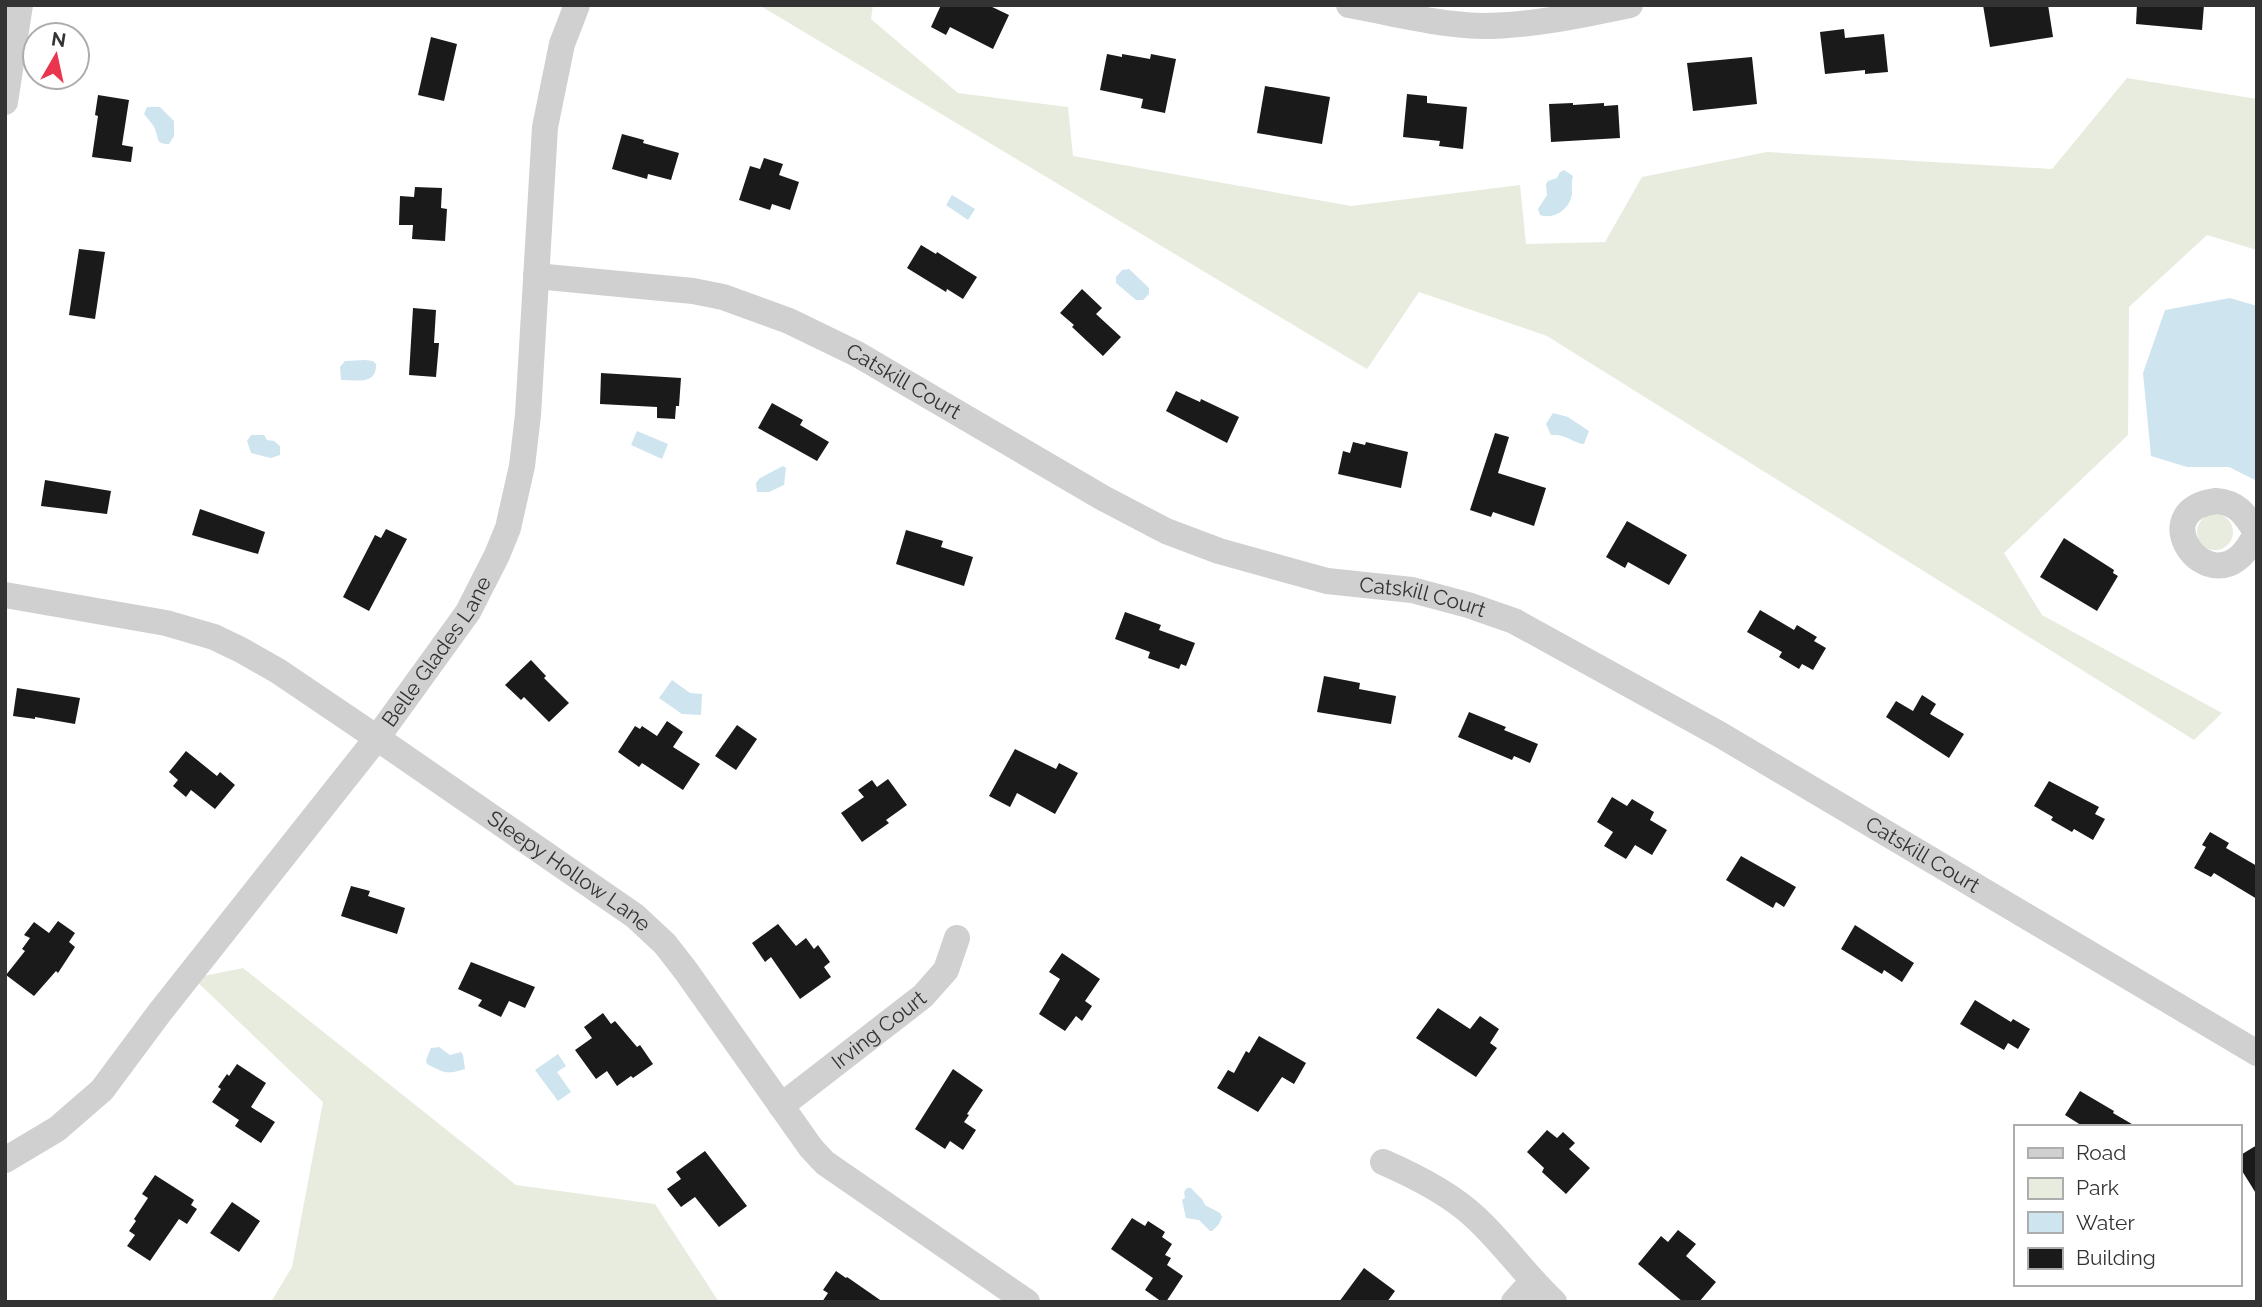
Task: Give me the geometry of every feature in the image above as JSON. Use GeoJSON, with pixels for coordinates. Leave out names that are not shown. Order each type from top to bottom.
{"type":"FeatureCollection","features":[{"type":"Feature","properties":{"kind":"street"},"geometry":{"type":"LineString","coordinates":[[5,102],[20,5]]}},
{"type":"Feature","properties":{"kind":"street","name":"Belle Glades Lane"},"geometry":{"type":"LineString","coordinates":[[5,1160],[57,1129],[103,1090],[160,1012],[377,738],[468,612],[497,555],[508,527],[522,466],[527,424],[545,127],[562,44],[577,5]]}},
{"type":"Feature","properties":{"kind":"street"},"geometry":{"type":"LineString","coordinates":[[1349,5],[1455,24],[1483,26],[1570,18],[1630,5]]}},
{"type":"Feature","properties":{"kind":"street","name":"Catskill Court"},"geometry":{"type":"LineString","coordinates":[[536,276],[693,291],[723,297],[789,321],[857,354],[1019,450],[1166,531],[1219,551],[1327,581],[1412,590],[1514,621],[1719,734],[2257,1053]]}},
{"type":"Feature","properties":{"kind":"street","name":"Sleepy Hollow Lane"},"geometry":{"type":"LineString","coordinates":[[5,595],[166,623],[214,637],[278,671],[635,916],[665,944],[686,971],[811,1148],[825,1163],[1027,1302]]}},
{"type":"Feature","properties":{"kind":"street","name":"Irving Court"},"geometry":{"type":"LineString","coordinates":[[781,1106],[923,996],[946,970],[957,939]]}},
{"type":"Feature","properties":{"kind":"street"},"geometry":{"type":"LineString","coordinates":[[1383,1162],[1419,1178],[1475,1217],[1532,1282],[1554,1302]]}},
{"type":"Feature","properties":{"kind":"street"},"geometry":{"type":"LineString","coordinates":[[1514,1302],[1532,1282]]}},
{"type":"Feature","properties":{"kind":"green space"},"geometry":{"type":"Polygon","coordinates":[[[759,5],[873,5],[871,19],[958,93],[1068,107],[1073,156],[1351,206],[1520,185],[1526,244],[1605,242],[1642,177],[1767,152],[2052,169],[2127,78],[2257,99],[2257,250],[2207,235],[2129,307],[2128,435],[2004,553],[2042,615],[2222,713],[2194,740],[1547,336],[1419,292],[1367,369],[759,5]]]}},
{"type":"Feature","properties":{"kind":"green space"},"geometry":{"type":"Polygon","coordinates":[[[2215,514],[2228,519],[2233,532],[2228,545],[2215,550],[2202,545],[2197,532],[2202,519],[2215,514]]]}},
{"type":"Feature","properties":{"kind":"green space"},"geometry":{"type":"Polygon","coordinates":[[[243,968],[516,1185],[655,1204],[719,1302],[271,1302],[292,1267],[323,1102],[193,978],[243,968]]]}},
{"type":"Feature","properties":{"kind":"water"},"geometry":{"type":"Polygon","coordinates":[[[147,107],[160,107],[174,121],[174,136],[169,144],[159,141],[154,127],[144,114],[147,107]]]}},
{"type":"Feature","properties":{"kind":"water"},"geometry":{"type":"Polygon","coordinates":[[[1564,170],[1573,176],[1571,199],[1565,209],[1556,215],[1540,215],[1538,209],[1547,195],[1546,184],[1564,170]]]}},
{"type":"Feature","properties":{"kind":"water"},"geometry":{"type":"Polygon","coordinates":[[[952,195],[975,209],[968,220],[946,205],[952,195]]]}},
{"type":"Feature","properties":{"kind":"water"},"geometry":{"type":"Polygon","coordinates":[[[1129,269],[1149,288],[1149,294],[1143,300],[1136,300],[1116,283],[1116,277],[1122,270],[1129,269]]]}},
{"type":"Feature","properties":{"kind":"water"},"geometry":{"type":"Polygon","coordinates":[[[2230,298],[2257,306],[2257,481],[2229,467],[2187,467],[2151,456],[2143,373],[2165,310],[2230,298]]]}},
{"type":"Feature","properties":{"kind":"water"},"geometry":{"type":"Polygon","coordinates":[[[365,360],[376,364],[370,378],[341,380],[340,367],[345,361],[365,360]]]}},
{"type":"Feature","properties":{"kind":"water"},"geometry":{"type":"Polygon","coordinates":[[[1553,413],[1568,417],[1589,431],[1584,444],[1551,435],[1546,424],[1553,413]]]}},
{"type":"Feature","properties":{"kind":"water"},"geometry":{"type":"Polygon","coordinates":[[[637,431],[668,444],[662,459],[631,445],[637,431]]]}},
{"type":"Feature","properties":{"kind":"water"},"geometry":{"type":"Polygon","coordinates":[[[251,435],[264,435],[267,440],[274,441],[280,446],[280,455],[271,458],[251,453],[247,441],[251,435]]]}},
{"type":"Feature","properties":{"kind":"water"},"geometry":{"type":"Polygon","coordinates":[[[783,466],[786,468],[784,485],[769,492],[757,492],[756,483],[760,478],[783,466]]]}},
{"type":"Feature","properties":{"kind":"water"},"geometry":{"type":"Polygon","coordinates":[[[672,680],[690,693],[702,694],[701,715],[682,714],[659,698],[672,680]]]}},
{"type":"Feature","properties":{"kind":"water"},"geometry":{"type":"Polygon","coordinates":[[[439,1047],[450,1055],[461,1052],[465,1069],[446,1072],[427,1064],[431,1048],[439,1047]]]}},
{"type":"Feature","properties":{"kind":"water"},"geometry":{"type":"Polygon","coordinates":[[[558,1054],[566,1066],[557,1072],[571,1092],[558,1101],[535,1070],[558,1054]]]}},
{"type":"Feature","properties":{"kind":"water"},"geometry":{"type":"Polygon","coordinates":[[[1187,1188],[1191,1188],[1205,1205],[1220,1213],[1222,1217],[1219,1224],[1212,1231],[1199,1220],[1186,1218],[1182,1200],[1187,1188]]]}},
{"type":"Feature","properties":{"kind":"building"},"geometry":{"type":"Polygon","coordinates":[[[941,5],[988,5],[1009,15],[993,49],[950,27],[946,35],[931,27],[941,5]]]}},
{"type":"Feature","properties":{"kind":"building"},"geometry":{"type":"Polygon","coordinates":[[[1983,5],[2048,5],[2053,37],[1990,47],[1983,5]]]}},
{"type":"Feature","properties":{"kind":"building"},"geometry":{"type":"Polygon","coordinates":[[[2137,5],[2204,5],[2202,30],[2136,24],[2137,5]]]}},
{"type":"Feature","properties":{"kind":"building"},"geometry":{"type":"Polygon","coordinates":[[[1844,29],[1845,38],[1884,34],[1888,72],[1865,74],[1865,70],[1825,74],[1820,32],[1844,29]]]}},
{"type":"Feature","properties":{"kind":"building"},"geometry":{"type":"Polygon","coordinates":[[[431,37],[457,44],[444,101],[418,95],[431,37]]]}},
{"type":"Feature","properties":{"kind":"building"},"geometry":{"type":"Polygon","coordinates":[[[1107,54],[1150,59],[1151,54],[1176,59],[1165,113],[1141,108],[1143,99],[1100,90],[1107,54]]]}},
{"type":"Feature","properties":{"kind":"building"},"geometry":{"type":"Polygon","coordinates":[[[1752,57],[1757,104],[1693,111],[1687,63],[1752,57]]]}},
{"type":"Feature","properties":{"kind":"building"},"geometry":{"type":"Polygon","coordinates":[[[1265,86],[1330,97],[1322,144],[1257,133],[1265,86]]]}},
{"type":"Feature","properties":{"kind":"building"},"geometry":{"type":"Polygon","coordinates":[[[1407,94],[1427,96],[1427,103],[1467,107],[1463,149],[1439,146],[1440,141],[1403,137],[1407,94]]]}},
{"type":"Feature","properties":{"kind":"building"},"geometry":{"type":"Polygon","coordinates":[[[98,95],[129,100],[122,145],[133,147],[131,162],[92,157],[98,95]]]}},
{"type":"Feature","properties":{"kind":"building"},"geometry":{"type":"Polygon","coordinates":[[[1549,104],[1618,105],[1620,138],[1551,142],[1549,104]]]}},
{"type":"Feature","properties":{"kind":"building"},"geometry":{"type":"Polygon","coordinates":[[[622,134],[679,153],[671,180],[648,174],[647,179],[612,169],[622,134]]]}},
{"type":"Feature","properties":{"kind":"building"},"geometry":{"type":"Polygon","coordinates":[[[764,158],[783,164],[779,175],[799,182],[790,210],[772,204],[770,210],[739,200],[750,166],[760,169],[764,158]]]}},
{"type":"Feature","properties":{"kind":"building"},"geometry":{"type":"Polygon","coordinates":[[[415,187],[442,188],[441,208],[447,209],[445,241],[412,239],[413,225],[399,225],[400,196],[414,197],[415,187]]]}},
{"type":"Feature","properties":{"kind":"building"},"geometry":{"type":"Polygon","coordinates":[[[921,245],[977,277],[963,299],[947,289],[946,292],[907,268],[921,245]]]}},
{"type":"Feature","properties":{"kind":"building"},"geometry":{"type":"Polygon","coordinates":[[[79,249],[105,252],[95,319],[69,315],[79,249]]]}},
{"type":"Feature","properties":{"kind":"building"},"geometry":{"type":"Polygon","coordinates":[[[1082,289],[1102,308],[1096,314],[1121,337],[1103,356],[1060,313],[1082,289]]]}},
{"type":"Feature","properties":{"kind":"building"},"geometry":{"type":"Polygon","coordinates":[[[413,308],[436,310],[434,343],[439,343],[436,377],[409,375],[413,308]]]}},
{"type":"Feature","properties":{"kind":"building"},"geometry":{"type":"Polygon","coordinates":[[[601,373],[681,378],[675,419],[657,418],[657,407],[600,404],[601,373]]]}},
{"type":"Feature","properties":{"kind":"building"},"geometry":{"type":"Polygon","coordinates":[[[1176,391],[1200,402],[1201,399],[1239,417],[1227,443],[1166,411],[1176,391]]]}},
{"type":"Feature","properties":{"kind":"building"},"geometry":{"type":"Polygon","coordinates":[[[772,403],[803,420],[800,425],[829,442],[817,461],[758,428],[772,403]]]}},
{"type":"Feature","properties":{"kind":"building"},"geometry":{"type":"Polygon","coordinates":[[[1495,433],[1509,437],[1498,473],[1546,488],[1534,526],[1493,512],[1491,517],[1470,510],[1495,433]]]}},
{"type":"Feature","properties":{"kind":"building"},"geometry":{"type":"Polygon","coordinates":[[[1353,442],[1365,445],[1366,442],[1408,452],[1401,488],[1338,474],[1343,451],[1350,453],[1353,442]]]}},
{"type":"Feature","properties":{"kind":"building"},"geometry":{"type":"Polygon","coordinates":[[[45,480],[111,491],[107,514],[41,506],[45,480]]]}},
{"type":"Feature","properties":{"kind":"building"},"geometry":{"type":"Polygon","coordinates":[[[200,509],[265,532],[258,554],[192,535],[200,509]]]}},
{"type":"Feature","properties":{"kind":"building"},"geometry":{"type":"Polygon","coordinates":[[[1627,521],[1687,555],[1669,585],[1628,562],[1625,568],[1606,557],[1627,521]]]}},
{"type":"Feature","properties":{"kind":"building"},"geometry":{"type":"Polygon","coordinates":[[[386,529],[407,539],[369,611],[343,597],[375,535],[381,538],[386,529]]]}},
{"type":"Feature","properties":{"kind":"building"},"geometry":{"type":"Polygon","coordinates":[[[906,530],[943,541],[941,547],[973,557],[964,586],[896,564],[906,530]]]}},
{"type":"Feature","properties":{"kind":"building"},"geometry":{"type":"Polygon","coordinates":[[[2064,538],[2114,570],[2113,573],[2118,576],[2097,611],[2040,577],[2064,538]]]}},
{"type":"Feature","properties":{"kind":"building"},"geometry":{"type":"Polygon","coordinates":[[[1760,610],[1794,630],[1797,625],[1817,637],[1814,641],[1826,648],[1813,670],[1802,664],[1799,669],[1779,657],[1782,652],[1747,632],[1760,610]]]}},
{"type":"Feature","properties":{"kind":"building"},"geometry":{"type":"Polygon","coordinates":[[[1125,612],[1161,625],[1159,630],[1195,643],[1186,666],[1181,664],[1179,669],[1148,658],[1150,652],[1115,639],[1125,612]]]}},
{"type":"Feature","properties":{"kind":"building"},"geometry":{"type":"Polygon","coordinates":[[[531,660],[546,676],[544,678],[569,703],[549,722],[524,697],[521,700],[505,685],[531,660]]]}},
{"type":"Feature","properties":{"kind":"building"},"geometry":{"type":"Polygon","coordinates":[[[1324,676],[1360,683],[1359,689],[1396,696],[1391,724],[1317,712],[1324,676]]]}},
{"type":"Feature","properties":{"kind":"building"},"geometry":{"type":"Polygon","coordinates":[[[17,688],[80,698],[75,724],[13,716],[17,688]]]}},
{"type":"Feature","properties":{"kind":"building"},"geometry":{"type":"Polygon","coordinates":[[[1922,695],[1936,704],[1930,714],[1964,734],[1949,758],[1886,717],[1896,701],[1913,711],[1922,695]]]}},
{"type":"Feature","properties":{"kind":"building"},"geometry":{"type":"Polygon","coordinates":[[[1469,712],[1538,744],[1530,763],[1514,756],[1512,760],[1458,737],[1469,712]]]}},
{"type":"Feature","properties":{"kind":"building"},"geometry":{"type":"Polygon","coordinates":[[[667,721],[683,732],[673,747],[700,764],[683,790],[642,763],[639,767],[618,752],[635,726],[640,729],[642,726],[657,736],[667,721]]]}},
{"type":"Feature","properties":{"kind":"building"},"geometry":{"type":"Polygon","coordinates":[[[737,725],[757,739],[736,770],[715,756],[737,725]]]}},
{"type":"Feature","properties":{"kind":"building"},"geometry":{"type":"Polygon","coordinates":[[[1015,749],[1056,769],[1059,763],[1078,773],[1055,814],[1017,793],[1010,807],[989,796],[1015,749]]]}},
{"type":"Feature","properties":{"kind":"building"},"geometry":{"type":"Polygon","coordinates":[[[186,751],[217,776],[220,772],[235,785],[215,809],[191,790],[186,797],[173,786],[178,780],[169,772],[186,751]]]}},
{"type":"Feature","properties":{"kind":"building"},"geometry":{"type":"Polygon","coordinates":[[[888,779],[907,805],[886,820],[889,823],[862,842],[841,813],[864,797],[858,790],[872,780],[877,787],[888,779]]]}},
{"type":"Feature","properties":{"kind":"building"},"geometry":{"type":"Polygon","coordinates":[[[2049,781],[2099,807],[2095,814],[2105,819],[2093,840],[2051,820],[2053,817],[2034,806],[2049,781]]]}},
{"type":"Feature","properties":{"kind":"building"},"geometry":{"type":"Polygon","coordinates":[[[1612,797],[1627,806],[1632,799],[1654,812],[1650,820],[1667,830],[1652,855],[1635,845],[1626,859],[1604,846],[1613,832],[1597,822],[1612,797]]]}},
{"type":"Feature","properties":{"kind":"building"},"geometry":{"type":"Polygon","coordinates":[[[2210,832],[2229,843],[2226,848],[2257,866],[2257,899],[2214,873],[2211,877],[2194,868],[2206,847],[2202,845],[2210,832]]]}},
{"type":"Feature","properties":{"kind":"building"},"geometry":{"type":"Polygon","coordinates":[[[1741,856],[1796,887],[1784,907],[1776,902],[1773,908],[1726,880],[1741,856]]]}},
{"type":"Feature","properties":{"kind":"building"},"geometry":{"type":"Polygon","coordinates":[[[351,886],[370,891],[368,896],[405,908],[397,934],[341,916],[351,886]]]}},
{"type":"Feature","properties":{"kind":"building"},"geometry":{"type":"Polygon","coordinates":[[[58,921],[75,933],[69,942],[75,947],[58,973],[56,971],[34,996],[6,975],[25,951],[22,949],[30,938],[24,935],[34,922],[49,933],[58,921]]]}},
{"type":"Feature","properties":{"kind":"building"},"geometry":{"type":"Polygon","coordinates":[[[778,924],[796,946],[806,938],[814,949],[818,945],[830,962],[824,967],[831,977],[800,999],[771,957],[765,962],[752,943],[778,924]]]}},
{"type":"Feature","properties":{"kind":"building"},"geometry":{"type":"Polygon","coordinates":[[[1855,925],[1914,963],[1902,982],[1884,970],[1882,974],[1841,949],[1855,925]]]}},
{"type":"Feature","properties":{"kind":"building"},"geometry":{"type":"Polygon","coordinates":[[[1062,953],[1100,979],[1085,1001],[1092,1006],[1082,1021],[1076,1016],[1065,1031],[1039,1014],[1060,979],[1049,972],[1062,953]]]}},
{"type":"Feature","properties":{"kind":"building"},"geometry":{"type":"Polygon","coordinates":[[[471,962],[535,987],[525,1008],[509,1001],[501,1017],[478,1006],[482,1000],[458,989],[471,962]]]}},
{"type":"Feature","properties":{"kind":"building"},"geometry":{"type":"Polygon","coordinates":[[[1975,1000],[2011,1022],[2013,1019],[2030,1029],[2018,1049],[2008,1043],[2004,1050],[1960,1024],[1975,1000]]]}},
{"type":"Feature","properties":{"kind":"building"},"geometry":{"type":"Polygon","coordinates":[[[1438,1008],[1470,1029],[1480,1016],[1499,1029],[1490,1043],[1497,1048],[1476,1077],[1416,1038],[1438,1008]]]}},
{"type":"Feature","properties":{"kind":"building"},"geometry":{"type":"Polygon","coordinates":[[[603,1013],[611,1024],[615,1021],[637,1047],[640,1045],[653,1064],[617,1086],[607,1071],[596,1079],[575,1050],[592,1038],[584,1027],[603,1013]]]}},
{"type":"Feature","properties":{"kind":"building"},"geometry":{"type":"Polygon","coordinates":[[[1259,1036],[1306,1063],[1294,1084],[1282,1077],[1258,1112],[1217,1088],[1228,1070],[1234,1073],[1246,1051],[1249,1053],[1259,1036]]]}},
{"type":"Feature","properties":{"kind":"building"},"geometry":{"type":"Polygon","coordinates":[[[237,1064],[266,1083],[251,1107],[275,1122],[261,1143],[235,1126],[239,1120],[212,1102],[221,1089],[218,1087],[237,1064]]]}},
{"type":"Feature","properties":{"kind":"building"},"geometry":{"type":"Polygon","coordinates":[[[953,1069],[983,1090],[964,1122],[976,1130],[963,1150],[950,1141],[945,1149],[915,1129],[953,1069]]]}},
{"type":"Feature","properties":{"kind":"building"},"geometry":{"type":"Polygon","coordinates":[[[2080,1091],[2134,1125],[2081,1125],[2065,1115],[2080,1091]]]}},
{"type":"Feature","properties":{"kind":"building"},"geometry":{"type":"Polygon","coordinates":[[[1547,1130],[1557,1138],[1563,1132],[1575,1143],[1569,1149],[1590,1168],[1566,1194],[1542,1172],[1544,1168],[1527,1152],[1547,1130]]]}},
{"type":"Feature","properties":{"kind":"building"},"geometry":{"type":"Polygon","coordinates":[[[2257,1145],[2257,1195],[2241,1169],[2241,1155],[2257,1145]]]}},
{"type":"Feature","properties":{"kind":"building"},"geometry":{"type":"Polygon","coordinates":[[[705,1151],[747,1206],[719,1227],[695,1197],[681,1207],[667,1189],[681,1179],[676,1172],[705,1151]]]}},
{"type":"Feature","properties":{"kind":"building"},"geometry":{"type":"Polygon","coordinates":[[[155,1175],[194,1200],[191,1205],[197,1209],[187,1224],[179,1219],[150,1261],[127,1246],[135,1235],[129,1231],[136,1221],[134,1219],[148,1198],[142,1194],[155,1175]]]}},
{"type":"Feature","properties":{"kind":"building"},"geometry":{"type":"Polygon","coordinates":[[[232,1202],[260,1221],[239,1252],[210,1233],[232,1202]]]}},
{"type":"Feature","properties":{"kind":"building"},"geometry":{"type":"Polygon","coordinates":[[[1132,1218],[1145,1226],[1148,1221],[1165,1232],[1162,1237],[1172,1244],[1165,1255],[1171,1258],[1167,1265],[1183,1276],[1166,1302],[1145,1290],[1153,1278],[1111,1249],[1132,1218]]]}},
{"type":"Feature","properties":{"kind":"building"},"geometry":{"type":"Polygon","coordinates":[[[1678,1230],[1696,1244],[1686,1256],[1716,1282],[1699,1302],[1683,1302],[1638,1264],[1661,1236],[1668,1242],[1678,1230]]]}},
{"type":"Feature","properties":{"kind":"building"},"geometry":{"type":"Polygon","coordinates":[[[1364,1268],[1395,1291],[1387,1302],[1339,1302],[1364,1268]]]}},
{"type":"Feature","properties":{"kind":"building"},"geometry":{"type":"Polygon","coordinates":[[[836,1271],[883,1302],[822,1302],[828,1293],[823,1290],[836,1271]]]}}]}
